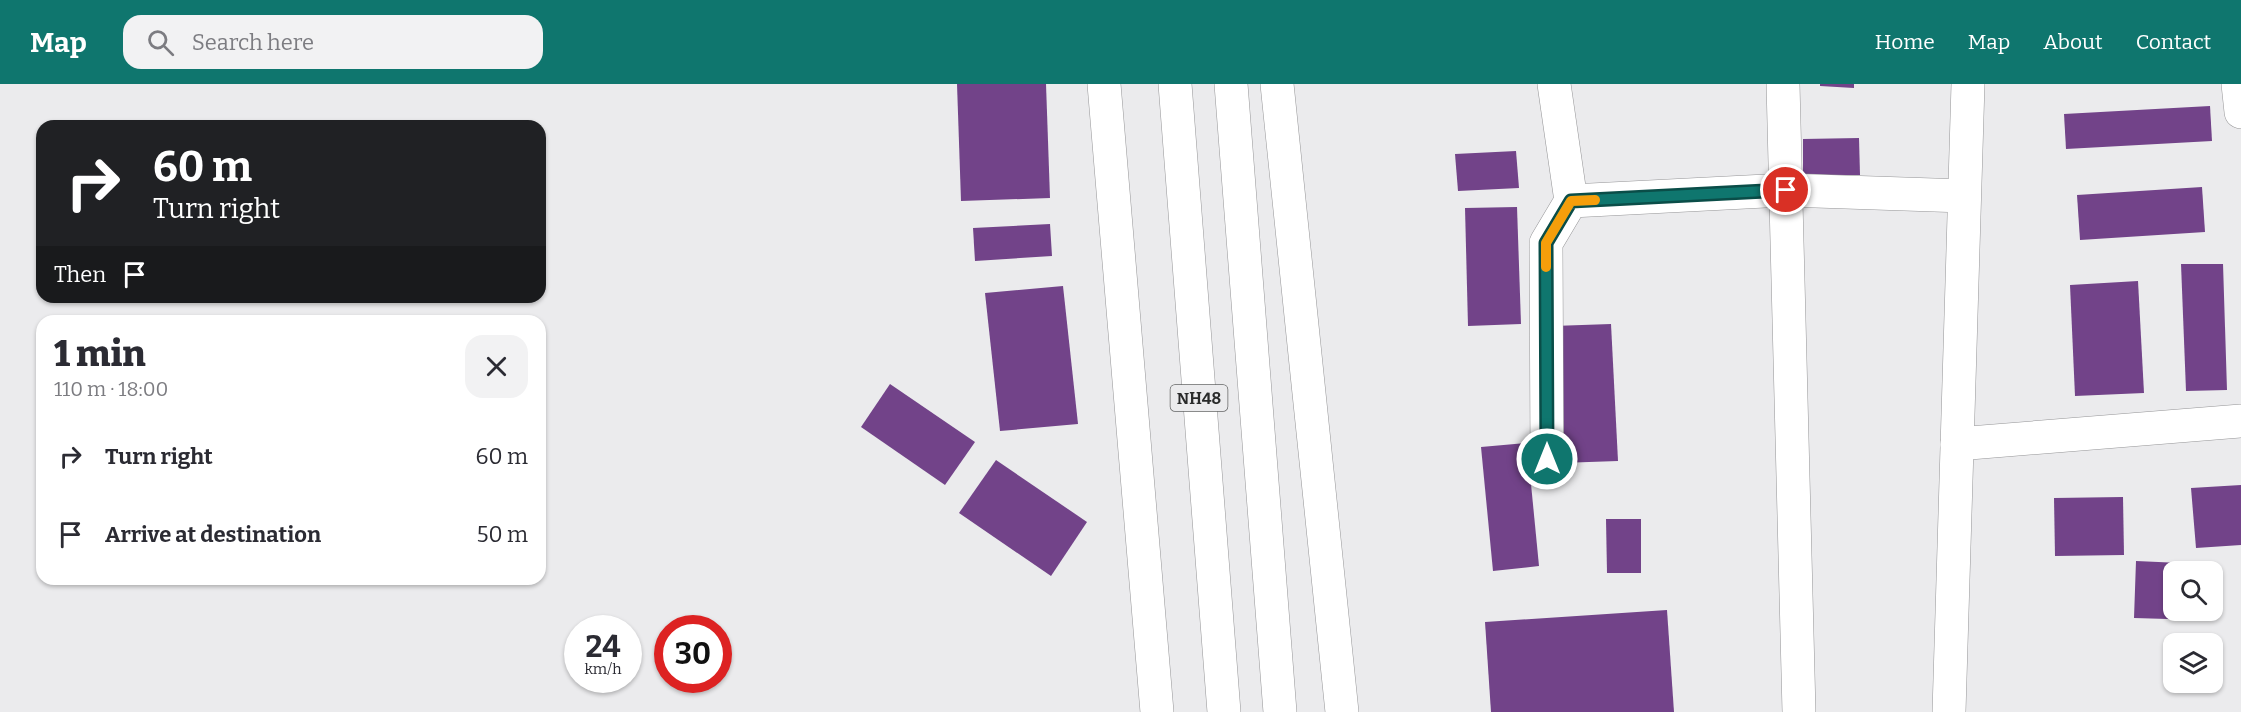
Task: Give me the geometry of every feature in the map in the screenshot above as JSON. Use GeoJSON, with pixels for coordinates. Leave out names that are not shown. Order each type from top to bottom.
{"type":"FeatureCollection","features":[{"type":"Feature","properties":{"kind":"main road"},"geometry":{"type":"LineString","coordinates":[[1104,84],[1157,712]]}},
{"type":"Feature","properties":{"kind":"main road","name":"NH48"},"geometry":{"type":"LineString","coordinates":[[1175,84],[1224,712]]}},
{"type":"Feature","properties":{"kind":"main road"},"geometry":{"type":"LineString","coordinates":[[1231,84],[1280,712]]}},
{"type":"Feature","properties":{"kind":"main road"},"geometry":{"type":"LineString","coordinates":[[1277,84],[1342,712]]}},
{"type":"Feature","properties":{"kind":"main road"},"geometry":{"type":"LineString","coordinates":[[1547,459],[1546,243],[1571,201],[1554,84]]}},
{"type":"Feature","properties":{"kind":"main road"},"geometry":{"type":"LineString","coordinates":[[1783,84],[1799,712]]}},
{"type":"Feature","properties":{"kind":"main road"},"geometry":{"type":"LineString","coordinates":[[1949,712],[1968,84]]}},
{"type":"Feature","properties":{"kind":"main road"},"geometry":{"type":"LineString","coordinates":[[2238,84],[2241,112]]}},
{"type":"Feature","properties":{"kind":"main road"},"geometry":{"type":"LineString","coordinates":[[1571,201],[1786,190],[1964,196]]}},
{"type":"Feature","properties":{"kind":"main road"},"geometry":{"type":"LineString","coordinates":[[1957,444],[2241,421]]}},
{"type":"Feature","properties":{"kind":"building"},"geometry":{"type":"Polygon","coordinates":[[[957,84],[1046,84],[1050,198],[961,201],[957,84]]]}},
{"type":"Feature","properties":{"kind":"building"},"geometry":{"type":"Polygon","coordinates":[[[1820,84],[1854,84],[1854,88],[1820,86],[1820,84]]]}},
{"type":"Feature","properties":{"kind":"building"},"geometry":{"type":"Polygon","coordinates":[[[2210,106],[2212,141],[2066,149],[2064,114],[2210,106]]]}},
{"type":"Feature","properties":{"kind":"building"},"geometry":{"type":"Polygon","coordinates":[[[1859,138],[1860,175],[1803,175],[1803,139],[1859,138]]]}},
{"type":"Feature","properties":{"kind":"building"},"geometry":{"type":"Polygon","coordinates":[[[1516,151],[1519,188],[1458,191],[1455,154],[1516,151]]]}},
{"type":"Feature","properties":{"kind":"building"},"geometry":{"type":"Polygon","coordinates":[[[2202,187],[2205,232],[2080,240],[2077,195],[2202,187]]]}},
{"type":"Feature","properties":{"kind":"building"},"geometry":{"type":"Polygon","coordinates":[[[1517,207],[1521,324],[1468,326],[1465,208],[1517,207]]]}},
{"type":"Feature","properties":{"kind":"building"},"geometry":{"type":"Polygon","coordinates":[[[1050,224],[1052,256],[975,261],[973,228],[1050,224]]]}},
{"type":"Feature","properties":{"kind":"building"},"geometry":{"type":"Polygon","coordinates":[[[2181,264],[2223,264],[2227,390],[2186,391],[2181,264]]]}},
{"type":"Feature","properties":{"kind":"building"},"geometry":{"type":"Polygon","coordinates":[[[2138,281],[2144,393],[2075,396],[2070,285],[2138,281]]]}},
{"type":"Feature","properties":{"kind":"building"},"geometry":{"type":"Polygon","coordinates":[[[1063,286],[1078,424],[1000,431],[985,293],[1063,286]]]}},
{"type":"Feature","properties":{"kind":"building"},"geometry":{"type":"Polygon","coordinates":[[[1611,324],[1618,461],[1560,463],[1553,326],[1611,324]]]}},
{"type":"Feature","properties":{"kind":"building"},"geometry":{"type":"Polygon","coordinates":[[[890,384],[975,442],[945,485],[861,427],[890,384]]]}},
{"type":"Feature","properties":{"kind":"building"},"geometry":{"type":"Polygon","coordinates":[[[1527,443],[1539,566],[1493,571],[1481,447],[1527,443]]]}},
{"type":"Feature","properties":{"kind":"building"},"geometry":{"type":"Polygon","coordinates":[[[996,460],[1087,522],[1051,576],[959,513],[996,460]]]}},
{"type":"Feature","properties":{"kind":"building"},"geometry":{"type":"Polygon","coordinates":[[[2241,485],[2241,545],[2196,548],[2191,488],[2241,485]]]}},
{"type":"Feature","properties":{"kind":"building"},"geometry":{"type":"Polygon","coordinates":[[[2123,497],[2124,555],[2055,556],[2054,498],[2123,497]]]}},
{"type":"Feature","properties":{"kind":"building"},"geometry":{"type":"Polygon","coordinates":[[[1606,519],[1641,519],[1641,573],[1607,573],[1606,519]]]}},
{"type":"Feature","properties":{"kind":"building"},"geometry":{"type":"Polygon","coordinates":[[[2136,561],[2163,562],[2163,619],[2134,618],[2136,561]]]}},
{"type":"Feature","properties":{"kind":"building"},"geometry":{"type":"Polygon","coordinates":[[[1667,610],[1674,712],[1491,712],[1485,622],[1667,610]]]}},
{"type":"Feature","properties":{"kind":"slow traffic"},"geometry":{"type":"LineString","coordinates":[[1546,267],[1546,243],[1571,201],[1595,200]]}},
{"type":"Feature","properties":{"kind":"route"},"geometry":{"type":"LineString","coordinates":[[1547,459],[1546,243],[1571,201],[1786,190]]}}]}
